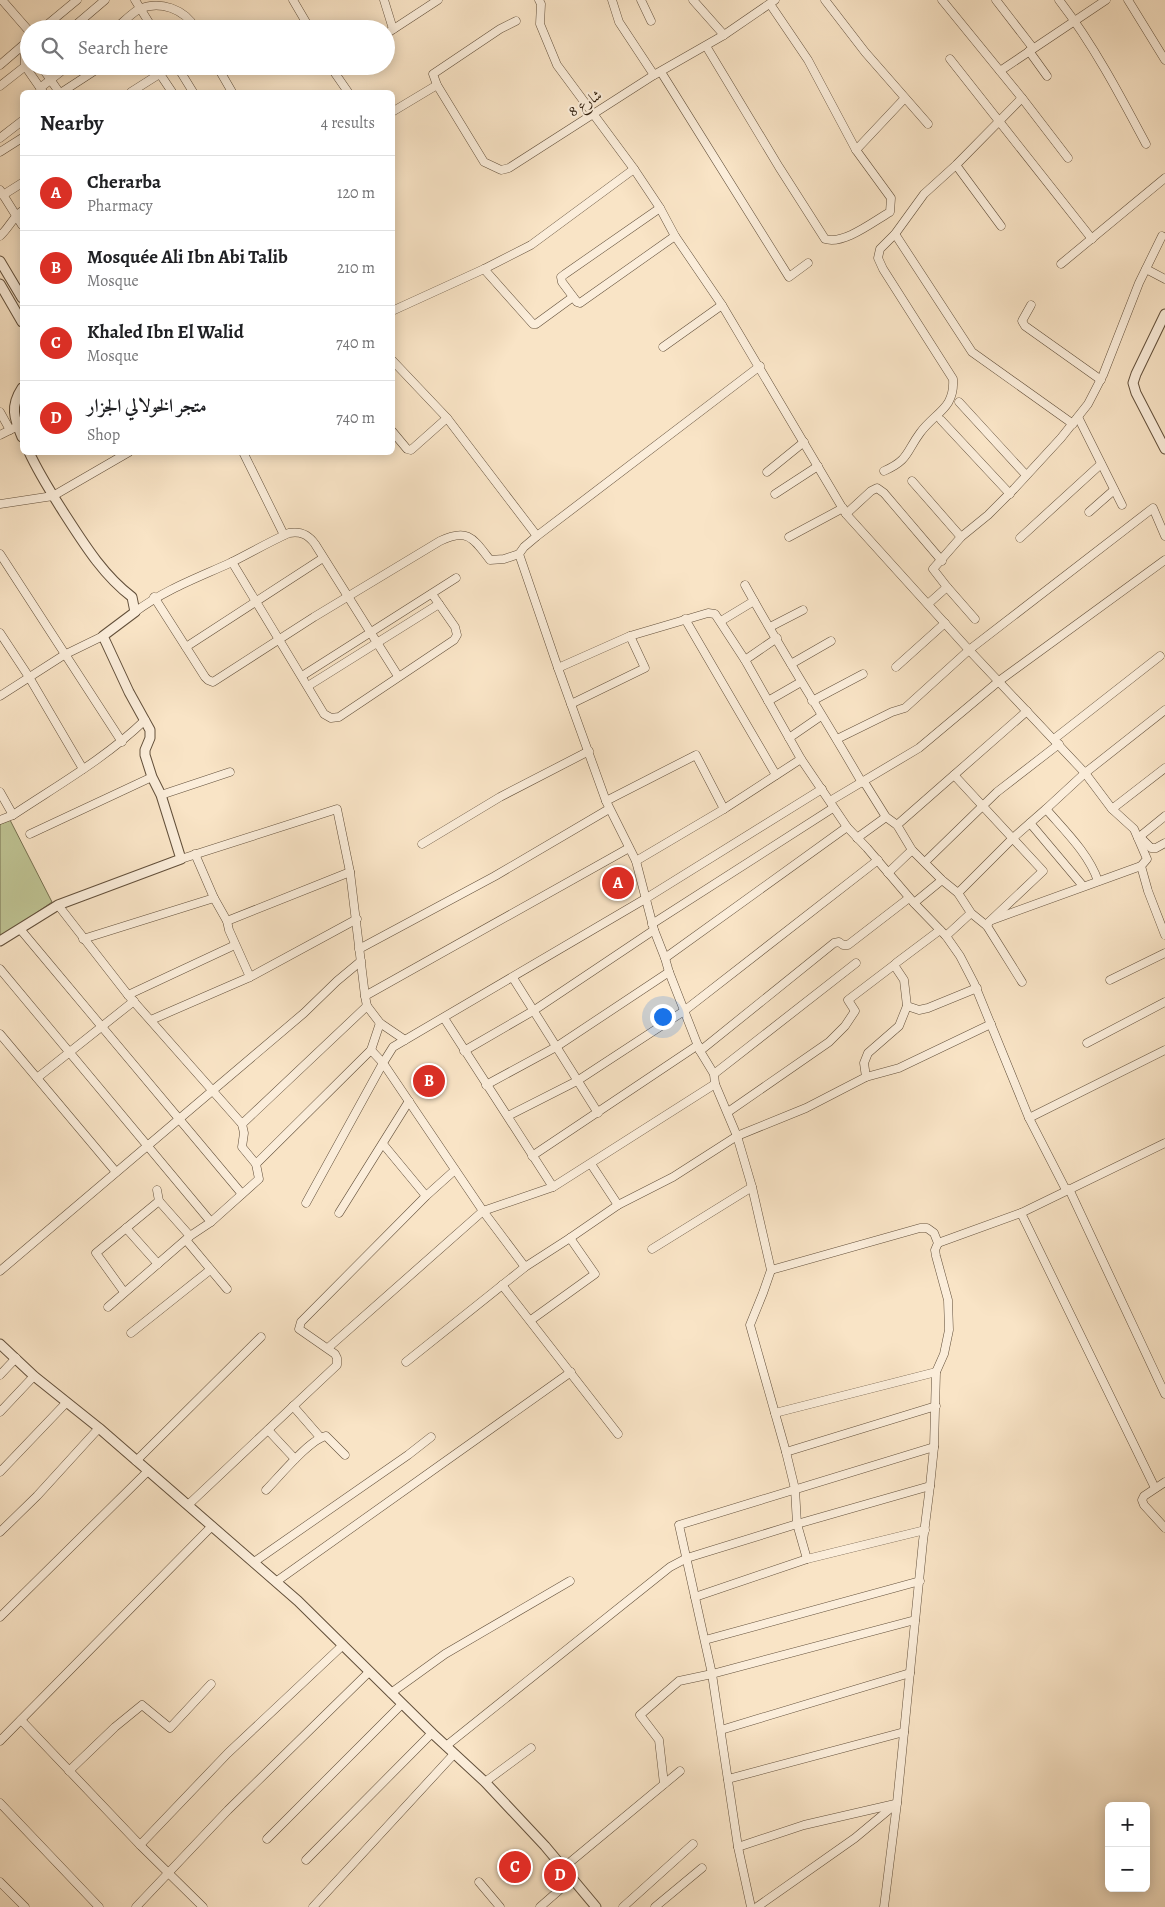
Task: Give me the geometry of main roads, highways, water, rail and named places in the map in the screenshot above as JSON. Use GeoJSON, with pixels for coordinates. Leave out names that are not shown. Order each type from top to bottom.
{"type":"FeatureCollection","features":[{"type":"Feature","properties":{"kind":"place","name":"Cherarba"},"geometry":{"type":"Point","coordinates":[618,883]}},
{"type":"Feature","properties":{"kind":"place","name":"Mosquée Ali Ibn Abi Talib"},"geometry":{"type":"Point","coordinates":[429,1081]}},
{"type":"Feature","properties":{"kind":"place","name":"Khaled Ibn El Walid"},"geometry":{"type":"Point","coordinates":[515,1867]}},
{"type":"Feature","properties":{"kind":"place","name":"متجر الخولالي الجزار"},"geometry":{"type":"Point","coordinates":[560,1875]}}]}
